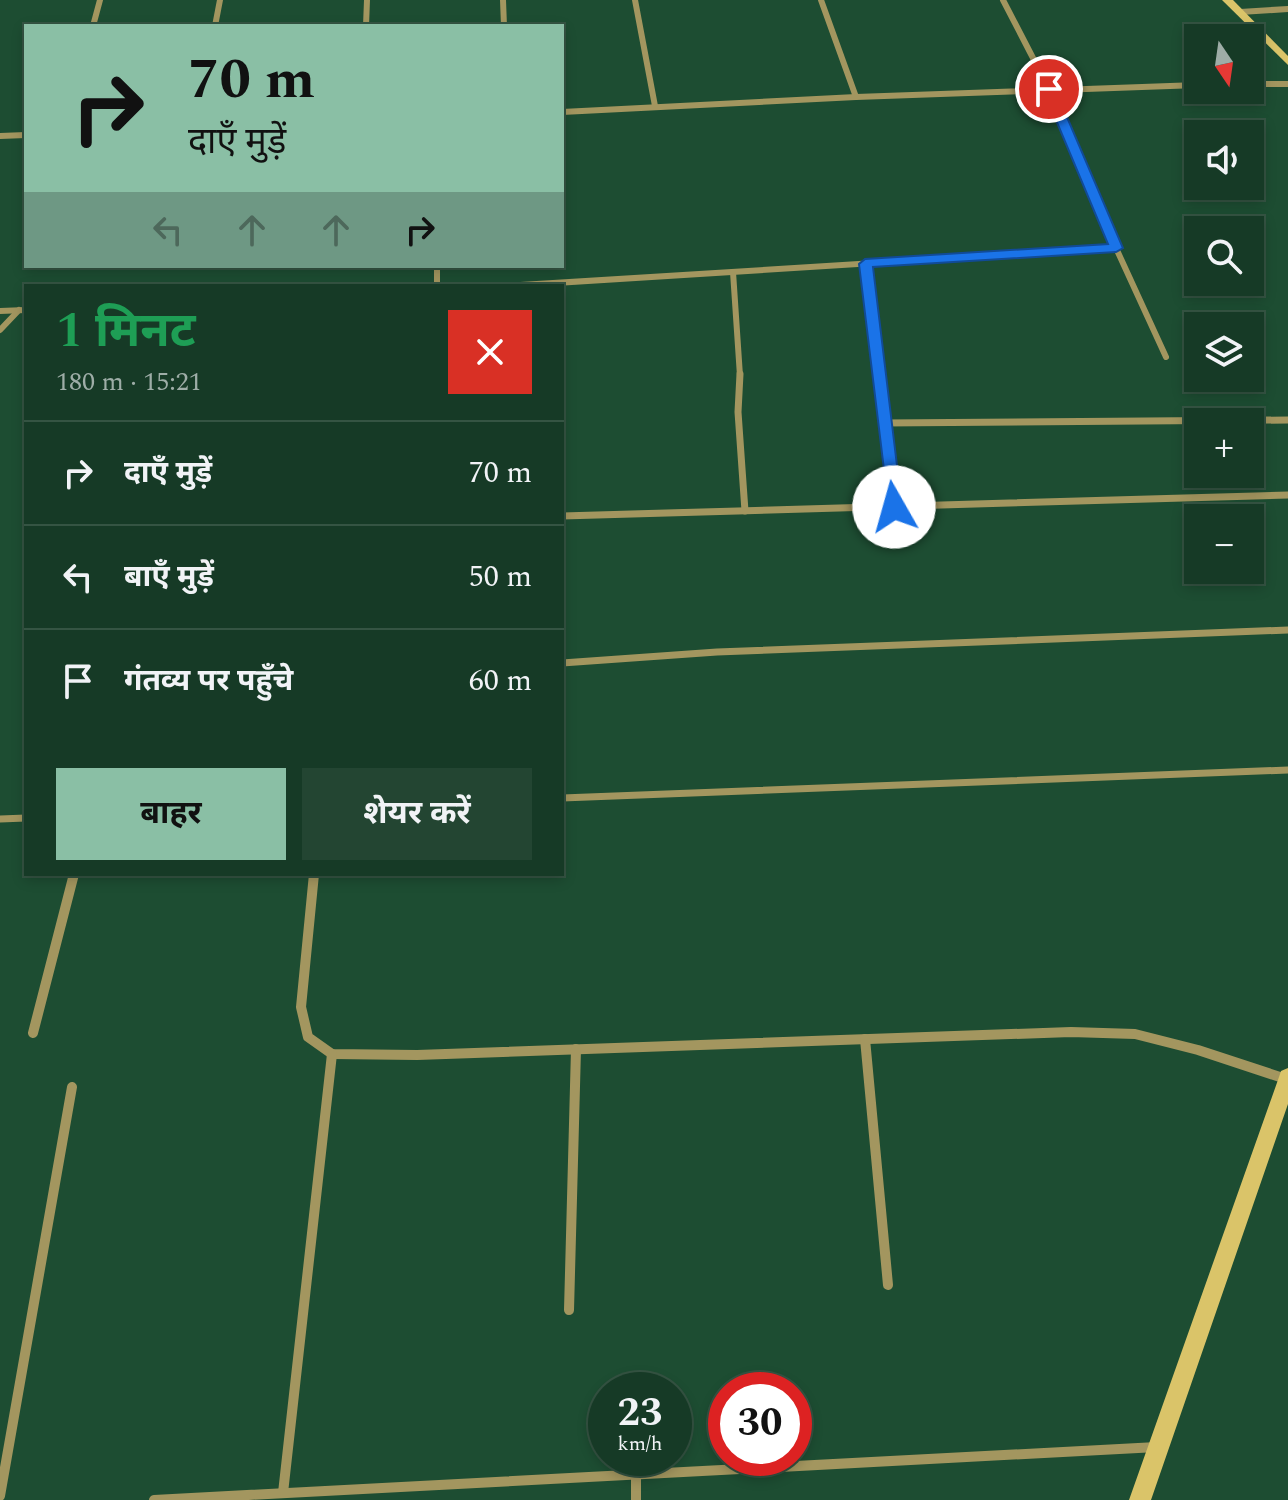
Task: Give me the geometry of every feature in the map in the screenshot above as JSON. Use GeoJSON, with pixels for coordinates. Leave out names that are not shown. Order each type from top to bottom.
{"type":"FeatureCollection","features":[{"type":"Feature","properties":{"kind":"street"},"geometry":{"type":"LineString","coordinates":[[94,24],[100,0]]}},
{"type":"Feature","properties":{"kind":"street"},"geometry":{"type":"LineString","coordinates":[[215,24],[220,0]]}},
{"type":"Feature","properties":{"kind":"street"},"geometry":{"type":"LineString","coordinates":[[366,24],[367,0]]}},
{"type":"Feature","properties":{"kind":"street"},"geometry":{"type":"LineString","coordinates":[[503,0],[504,24]]}},
{"type":"Feature","properties":{"kind":"street"},"geometry":{"type":"LineString","coordinates":[[635,0],[655,106]]}},
{"type":"Feature","properties":{"kind":"street"},"geometry":{"type":"LineString","coordinates":[[821,0],[856,97]]}},
{"type":"Feature","properties":{"kind":"street"},"geometry":{"type":"LineString","coordinates":[[1003,0],[1049,89],[1166,357]]}},
{"type":"Feature","properties":{"kind":"street"},"geometry":{"type":"LineString","coordinates":[[1227,0],[1288,62]]}},
{"type":"Feature","properties":{"kind":"street"},"geometry":{"type":"LineString","coordinates":[[1240,12],[1288,9]]}},
{"type":"Feature","properties":{"kind":"street"},"geometry":{"type":"LineString","coordinates":[[1264,84],[1288,84]]}},
{"type":"Feature","properties":{"kind":"street"},"geometry":{"type":"LineString","coordinates":[[564,112],[1184,85]]}},
{"type":"Feature","properties":{"kind":"street"},"geometry":{"type":"LineString","coordinates":[[0,136],[24,135]]}},
{"type":"Feature","properties":{"kind":"street"},"geometry":{"type":"LineString","coordinates":[[538,284],[1116,248]]}},
{"type":"Feature","properties":{"kind":"street"},"geometry":{"type":"LineString","coordinates":[[865,264],[894,507]]}},
{"type":"Feature","properties":{"kind":"street"},"geometry":{"type":"LineString","coordinates":[[733,272],[741,361],[738,412],[745,511]]}},
{"type":"Feature","properties":{"kind":"street"},"geometry":{"type":"LineString","coordinates":[[0,311],[22,310]]}},
{"type":"Feature","properties":{"kind":"street"},"geometry":{"type":"LineString","coordinates":[[0,330],[22,310]]}},
{"type":"Feature","properties":{"kind":"street"},"geometry":{"type":"LineString","coordinates":[[884,423],[1288,420]]}},
{"type":"Feature","properties":{"kind":"street"},"geometry":{"type":"LineString","coordinates":[[564,516],[1288,495]]}},
{"type":"Feature","properties":{"kind":"street"},"geometry":{"type":"LineString","coordinates":[[564,663],[717,652],[1288,630]]}},
{"type":"Feature","properties":{"kind":"street"},"geometry":{"type":"LineString","coordinates":[[564,798],[1288,770]]}},
{"type":"Feature","properties":{"kind":"street"},"geometry":{"type":"LineString","coordinates":[[0,819],[24,818]]}},
{"type":"Feature","properties":{"kind":"street"},"geometry":{"type":"LineString","coordinates":[[33,1033],[73,876]]}},
{"type":"Feature","properties":{"kind":"street"},"geometry":{"type":"LineString","coordinates":[[314,876],[301,1007],[308,1037],[332,1054],[1071,1032],[1135,1034],[1288,1078],[1140,1500]]}},
{"type":"Feature","properties":{"kind":"street"},"geometry":{"type":"LineString","coordinates":[[865,1039],[888,1285]]}},
{"type":"Feature","properties":{"kind":"street"},"geometry":{"type":"LineString","coordinates":[[569,1310],[576,1049]]}},
{"type":"Feature","properties":{"kind":"street"},"geometry":{"type":"LineString","coordinates":[[283,1493],[332,1054]]}},
{"type":"Feature","properties":{"kind":"street"},"geometry":{"type":"LineString","coordinates":[[0,1496],[72,1087]]}},
{"type":"Feature","properties":{"kind":"street"},"geometry":{"type":"LineString","coordinates":[[692,1472],[1158,1447]]}},
{"type":"Feature","properties":{"kind":"street"},"geometry":{"type":"LineString","coordinates":[[154,1500],[247,1498],[283,1493],[616,1476]]}},
{"type":"Feature","properties":{"kind":"street"},"geometry":{"type":"LineString","coordinates":[[636,1476],[636,1500]]}},
{"type":"Feature","properties":{"kind":"route"},"geometry":{"type":"LineString","coordinates":[[894,507],[865,264],[1116,248],[1049,89]]}}]}
